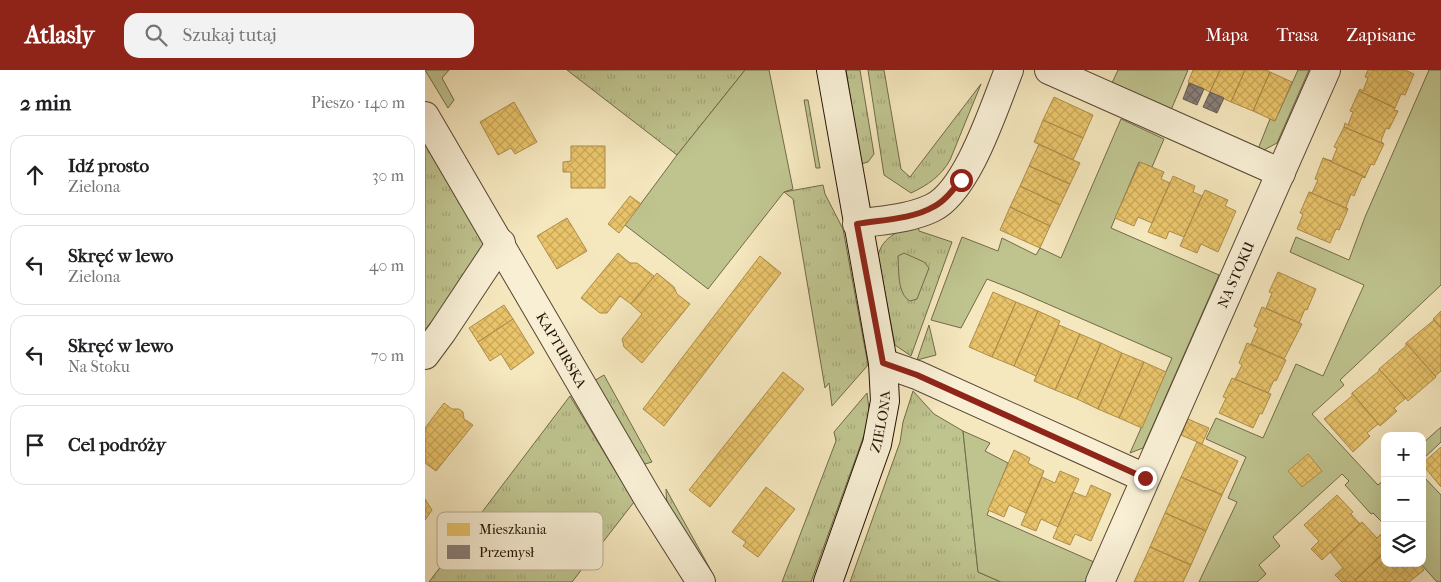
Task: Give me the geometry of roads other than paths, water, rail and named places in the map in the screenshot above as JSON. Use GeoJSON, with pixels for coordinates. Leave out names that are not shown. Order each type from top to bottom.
{"type":"FeatureCollection","features":[{"type":"Feature","properties":{"kind":"street","name":"ZIELONA"},"geometry":{"type":"LineString","coordinates":[[828,582],[877,444],[885,401],[883,363],[831,70]]}},
{"type":"Feature","properties":{"kind":"street"},"geometry":{"type":"LineString","coordinates":[[857,224],[915,214],[934,207],[952,192],[971,163],[1009,70]]}},
{"type":"Feature","properties":{"kind":"street"},"geometry":{"type":"LineString","coordinates":[[1049,70],[1281,173]]}},
{"type":"Feature","properties":{"kind":"street","name":"NA STOKU"},"geometry":{"type":"LineString","coordinates":[[1100,582],[1325,70]]}},
{"type":"Feature","properties":{"kind":"street","name":"KAPTURSKA"},"geometry":{"type":"LineString","coordinates":[[425,116],[501,243],[649,500],[701,582]]}},
{"type":"Feature","properties":{"kind":"street"},"geometry":{"type":"LineString","coordinates":[[425,355],[443,332],[501,243]]}},
{"type":"Feature","properties":{"kind":"street"},"geometry":{"type":"LineString","coordinates":[[883,363],[917,375],[1145,478]]}}]}
